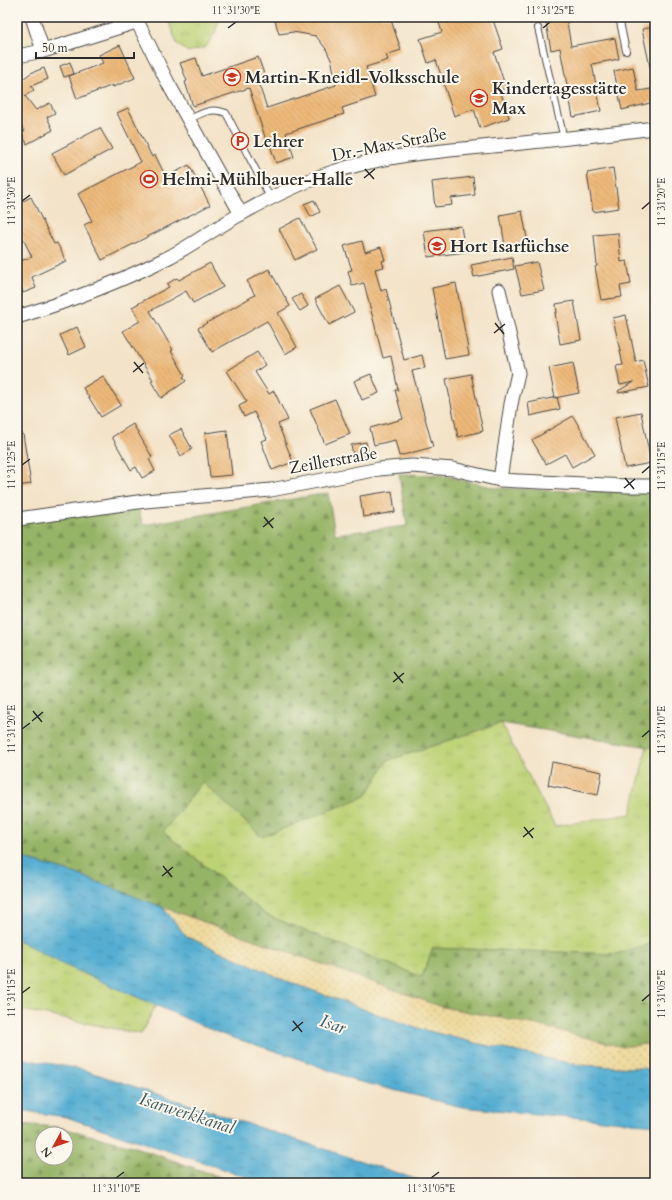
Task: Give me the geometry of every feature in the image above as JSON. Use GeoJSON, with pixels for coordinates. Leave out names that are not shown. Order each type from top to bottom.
{"type":"FeatureCollection","features":[{"type":"Feature","properties":{"kind":"street"},"geometry":{"type":"LineString","coordinates":[[32,17],[43,51]]}},
{"type":"Feature","properties":{"kind":"street"},"geometry":{"type":"LineString","coordinates":[[17,56],[43,51],[136,19],[188,120],[241,214]]}},
{"type":"Feature","properties":{"kind":"street","name":"Dr.-Max-Straße"},"geometry":{"type":"LineString","coordinates":[[17,317],[53,306],[139,271],[172,255],[241,214],[292,188],[328,174],[366,163],[427,152],[564,139],[655,128]]}},
{"type":"Feature","properties":{"kind":"street"},"geometry":{"type":"LineString","coordinates":[[500,290],[518,373],[511,404],[500,480]]}},
{"type":"Feature","properties":{"kind":"street","name":"Zeillerstraße"},"geometry":{"type":"LineString","coordinates":[[18,519],[145,501],[271,490],[379,469],[412,466],[453,468],[500,480],[655,486]]}},
{"type":"Feature","properties":{"kind":"lane"},"geometry":{"type":"LineString","coordinates":[[619,17],[626,51]]}},
{"type":"Feature","properties":{"kind":"lane"},"geometry":{"type":"LineString","coordinates":[[538,28],[564,139]]}},
{"type":"Feature","properties":{"kind":"lane"},"geometry":{"type":"LineString","coordinates":[[188,120],[204,112],[218,109],[226,113],[271,199]]}},
{"type":"Feature","properties":{"kind":"green space"},"geometry":{"type":"Polygon","coordinates":[[[167,17],[220,17],[215,33],[206,47],[188,52],[177,44],[167,17]]]}},
{"type":"Feature","properties":{"kind":"green space"},"geometry":{"type":"Polygon","coordinates":[[[399,474],[439,475],[496,488],[564,491],[655,492],[655,748],[501,723],[387,761],[366,796],[262,837],[202,782],[163,832],[266,915],[422,977],[433,948],[616,954],[655,942],[655,1043],[622,1047],[537,1025],[442,1007],[162,907],[74,873],[17,857],[17,516],[135,497],[143,525],[328,493],[335,534],[407,526],[399,474]]]}},
{"type":"Feature","properties":{"kind":"green space"},"geometry":{"type":"Polygon","coordinates":[[[501,723],[555,826],[631,814],[647,746],[655,748],[655,942],[616,954],[433,948],[422,978],[266,915],[163,832],[202,782],[366,796],[387,761],[501,723]]]}},
{"type":"Feature","properties":{"kind":"green space"},"geometry":{"type":"Polygon","coordinates":[[[17,941],[22,942],[62,964],[156,1005],[141,1034],[17,1009],[17,941]]]}},
{"type":"Feature","properties":{"kind":"green space"},"geometry":{"type":"Polygon","coordinates":[[[17,1124],[44,1126],[34,1126],[34,1166],[74,1166],[74,1131],[132,1146],[237,1183],[17,1183],[17,1124]]]}},
{"type":"Feature","properties":{"kind":"sand"},"geometry":{"type":"Polygon","coordinates":[[[162,907],[442,1007],[537,1025],[622,1047],[655,1043],[655,1069],[579,1065],[475,1043],[413,1027],[281,979],[187,937],[162,907]]]}},
{"type":"Feature","properties":{"kind":"water","name":"Isar"},"geometry":{"type":"Polygon","coordinates":[[[17,857],[74,873],[162,907],[187,937],[281,979],[413,1027],[475,1043],[579,1065],[655,1069],[655,1125],[462,1107],[357,1081],[294,1057],[221,1034],[62,964],[17,939],[17,857]]]}},
{"type":"Feature","properties":{"kind":"water","name":"Isarwerkkanal"},"geometry":{"type":"Polygon","coordinates":[[[17,1058],[81,1069],[428,1183],[265,1183],[66,1117],[17,1110],[17,1058]]]}},
{"type":"Feature","properties":{"kind":"building","name":"Martin-Kneidl-Volksschule"},"geometry":{"type":"Polygon","coordinates":[[[274,17],[390,17],[401,50],[386,55],[388,60],[366,67],[375,97],[342,108],[344,114],[286,133],[294,157],[276,163],[268,139],[266,140],[249,88],[193,106],[185,82],[187,81],[180,63],[196,58],[202,76],[258,57],[267,82],[259,85],[267,108],[336,85],[332,62],[326,49],[316,36],[293,32],[279,34],[274,17]]]}},
{"type":"Feature","properties":{"kind":"building"},"geometry":{"type":"Polygon","coordinates":[[[437,17],[492,17],[503,49],[494,52],[506,88],[500,90],[509,118],[480,128],[474,109],[454,116],[436,60],[428,63],[420,39],[442,32],[437,17]]]}},
{"type":"Feature","properties":{"kind":"building"},"geometry":{"type":"Polygon","coordinates":[[[545,17],[566,17],[571,46],[615,38],[619,59],[592,64],[601,111],[573,117],[560,48],[551,50],[545,17]]]}},
{"type":"Feature","properties":{"kind":"building"},"geometry":{"type":"Polygon","coordinates":[[[655,27],[655,67],[650,67],[642,29],[655,27]]]}},
{"type":"Feature","properties":{"kind":"building"},"geometry":{"type":"Polygon","coordinates":[[[120,45],[135,78],[77,99],[69,76],[103,63],[99,55],[120,45]]]}},
{"type":"Feature","properties":{"kind":"building"},"geometry":{"type":"Polygon","coordinates":[[[70,62],[74,74],[64,77],[60,66],[70,62]]]}},
{"type":"Feature","properties":{"kind":"building"},"geometry":{"type":"Polygon","coordinates":[[[633,67],[638,91],[651,89],[654,102],[622,110],[614,71],[633,67]]]}},
{"type":"Feature","properties":{"kind":"building"},"geometry":{"type":"Polygon","coordinates":[[[44,68],[48,79],[31,86],[34,90],[25,96],[36,110],[50,103],[55,113],[47,117],[53,130],[27,144],[21,132],[25,131],[17,120],[17,83],[31,73],[44,68]]]}},
{"type":"Feature","properties":{"kind":"building"},"geometry":{"type":"Polygon","coordinates":[[[128,108],[152,157],[155,155],[166,177],[189,165],[210,205],[102,260],[84,225],[92,221],[78,194],[141,162],[117,113],[128,108]]]}},
{"type":"Feature","properties":{"kind":"building"},"geometry":{"type":"Polygon","coordinates":[[[100,128],[112,149],[64,175],[52,153],[100,128]]]}},
{"type":"Feature","properties":{"kind":"building"},"geometry":{"type":"Polygon","coordinates":[[[613,168],[619,208],[593,212],[587,173],[613,168]]]}},
{"type":"Feature","properties":{"kind":"building"},"geometry":{"type":"Polygon","coordinates":[[[473,177],[475,195],[451,198],[452,205],[435,207],[432,182],[473,177]]]}},
{"type":"Feature","properties":{"kind":"building"},"geometry":{"type":"Polygon","coordinates":[[[31,197],[54,244],[57,243],[66,261],[32,277],[36,288],[23,293],[17,276],[17,262],[32,257],[17,226],[17,204],[31,197]]]}},
{"type":"Feature","properties":{"kind":"building"},"geometry":{"type":"Polygon","coordinates":[[[314,200],[320,212],[311,217],[304,204],[314,200]]]}},
{"type":"Feature","properties":{"kind":"building"},"geometry":{"type":"Polygon","coordinates":[[[522,211],[528,243],[505,246],[500,215],[522,211]]]}},
{"type":"Feature","properties":{"kind":"building"},"geometry":{"type":"Polygon","coordinates":[[[300,218],[317,249],[295,260],[279,229],[300,218]]]}},
{"type":"Feature","properties":{"kind":"building"},"geometry":{"type":"Polygon","coordinates":[[[461,226],[465,252],[428,257],[424,231],[461,226]]]}},
{"type":"Feature","properties":{"kind":"building"},"geometry":{"type":"Polygon","coordinates":[[[618,233],[621,262],[627,261],[631,284],[620,286],[622,297],[601,300],[595,267],[597,266],[594,235],[618,233]]]}},
{"type":"Feature","properties":{"kind":"building"},"geometry":{"type":"Polygon","coordinates":[[[362,241],[365,252],[381,247],[385,260],[382,261],[384,267],[375,269],[381,291],[386,289],[404,360],[422,355],[425,368],[412,371],[433,447],[399,456],[395,440],[374,445],[370,428],[403,419],[395,390],[398,390],[391,356],[383,358],[364,283],[352,286],[348,271],[352,270],[344,246],[362,241]]]}},
{"type":"Feature","properties":{"kind":"building"},"geometry":{"type":"Polygon","coordinates":[[[512,257],[514,269],[474,277],[471,265],[512,257]]]}},
{"type":"Feature","properties":{"kind":"building"},"geometry":{"type":"Polygon","coordinates":[[[537,262],[544,290],[522,294],[515,266],[537,262]]]}},
{"type":"Feature","properties":{"kind":"building"},"geometry":{"type":"Polygon","coordinates":[[[210,263],[223,287],[193,303],[186,291],[150,311],[173,350],[171,351],[185,375],[183,377],[186,381],[161,398],[151,381],[153,380],[123,331],[140,321],[132,307],[169,287],[167,284],[177,278],[179,280],[210,263]]]}},
{"type":"Feature","properties":{"kind":"building"},"geometry":{"type":"Polygon","coordinates":[[[269,269],[290,306],[278,313],[297,347],[285,354],[267,321],[212,352],[198,328],[255,295],[247,281],[269,269]]]}},
{"type":"Feature","properties":{"kind":"building"},"geometry":{"type":"Polygon","coordinates":[[[456,283],[469,355],[445,359],[432,288],[456,283]]]}},
{"type":"Feature","properties":{"kind":"building"},"geometry":{"type":"Polygon","coordinates":[[[340,286],[354,312],[329,325],[315,299],[340,286]]]}},
{"type":"Feature","properties":{"kind":"building"},"geometry":{"type":"Polygon","coordinates":[[[301,294],[308,306],[300,311],[292,299],[301,294]]]}},
{"type":"Feature","properties":{"kind":"building"},"geometry":{"type":"Polygon","coordinates":[[[574,301],[581,340],[560,344],[555,313],[557,313],[556,304],[574,301]]]}},
{"type":"Feature","properties":{"kind":"building"},"geometry":{"type":"Polygon","coordinates":[[[626,315],[636,362],[643,360],[649,387],[619,393],[618,391],[634,382],[620,385],[616,366],[623,365],[613,318],[626,315]]]}},
{"type":"Feature","properties":{"kind":"building"},"geometry":{"type":"Polygon","coordinates":[[[77,327],[86,347],[69,355],[60,335],[77,327]]]}},
{"type":"Feature","properties":{"kind":"building"},"geometry":{"type":"Polygon","coordinates":[[[257,352],[265,365],[255,372],[269,394],[274,391],[288,420],[278,424],[293,462],[272,470],[261,441],[267,439],[254,412],[244,417],[239,406],[247,402],[227,371],[257,352]]]}},
{"type":"Feature","properties":{"kind":"building"},"geometry":{"type":"Polygon","coordinates":[[[573,363],[579,393],[555,398],[549,368],[573,363]]]}},
{"type":"Feature","properties":{"kind":"building"},"geometry":{"type":"Polygon","coordinates":[[[371,374],[379,393],[362,400],[354,381],[371,374]]]}},
{"type":"Feature","properties":{"kind":"building"},"geometry":{"type":"Polygon","coordinates":[[[471,374],[483,431],[458,437],[446,379],[471,374]]]}},
{"type":"Feature","properties":{"kind":"building"},"geometry":{"type":"Polygon","coordinates":[[[103,376],[121,405],[101,417],[83,388],[103,376]]]}},
{"type":"Feature","properties":{"kind":"building"},"geometry":{"type":"Polygon","coordinates":[[[557,397],[560,409],[530,416],[528,403],[557,397]]]}},
{"type":"Feature","properties":{"kind":"building"},"geometry":{"type":"Polygon","coordinates":[[[335,399],[350,434],[325,444],[310,409],[335,399]]]}},
{"type":"Feature","properties":{"kind":"building"},"geometry":{"type":"Polygon","coordinates":[[[641,412],[651,463],[625,468],[615,417],[641,412]]]}},
{"type":"Feature","properties":{"kind":"building"},"geometry":{"type":"Polygon","coordinates":[[[573,416],[595,454],[572,467],[565,454],[546,464],[532,440],[573,416]]]}},
{"type":"Feature","properties":{"kind":"building"},"geometry":{"type":"Polygon","coordinates":[[[133,424],[152,457],[149,459],[155,471],[142,478],[136,467],[131,470],[112,437],[133,424]]]}},
{"type":"Feature","properties":{"kind":"building"},"geometry":{"type":"Polygon","coordinates":[[[181,429],[192,449],[181,456],[169,435],[181,429]]]}},
{"type":"Feature","properties":{"kind":"building"},"geometry":{"type":"Polygon","coordinates":[[[227,430],[232,475],[210,477],[205,433],[227,430]]]}},
{"type":"Feature","properties":{"kind":"building"},"geometry":{"type":"Polygon","coordinates":[[[17,434],[23,434],[31,484],[17,486],[17,434]]]}},
{"type":"Feature","properties":{"kind":"building"},"geometry":{"type":"Polygon","coordinates":[[[366,442],[369,455],[354,459],[351,445],[366,442]]]}},
{"type":"Feature","properties":{"kind":"building"},"geometry":{"type":"Polygon","coordinates":[[[392,491],[395,512],[363,517],[360,496],[392,491]]]}},
{"type":"Feature","properties":{"kind":"building"},"geometry":{"type":"Polygon","coordinates":[[[552,762],[602,772],[598,795],[548,785],[552,762]]]}},
{"type":"Feature","properties":{"kind":"place","name":"Martin-Kneidl-Volksschule"},"geometry":{"type":"Point","coordinates":[232,77]}},
{"type":"Feature","properties":{"kind":"place","name":"Kindertagesstätte Max"},"geometry":{"type":"Point","coordinates":[479,98]}},
{"type":"Feature","properties":{"kind":"place","name":"Lehrer"},"geometry":{"type":"Point","coordinates":[240,141]}},
{"type":"Feature","properties":{"kind":"place","name":"Helmi-Mühlbauer-Halle"},"geometry":{"type":"Point","coordinates":[149,179]}},
{"type":"Feature","properties":{"kind":"place","name":"Hort Isarfüchse"},"geometry":{"type":"Point","coordinates":[437,246]}}]}
